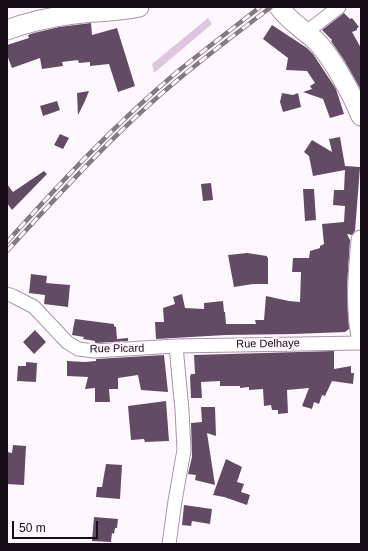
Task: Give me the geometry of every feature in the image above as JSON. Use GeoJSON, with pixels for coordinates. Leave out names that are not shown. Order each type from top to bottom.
{"type":"FeatureCollection","features":[{"type":"Feature","properties":{"kind":"street"},"geometry":{"type":"LineString","coordinates":[[7,30],[46,18],[74,14],[130,10],[139,7]]}},
{"type":"Feature","properties":{"kind":"street"},"geometry":{"type":"LineString","coordinates":[[305,32],[339,7]]}},
{"type":"Feature","properties":{"kind":"street"},"geometry":{"type":"LineString","coordinates":[[282,12],[316,41],[331,61],[361,116]]}},
{"type":"Feature","properties":{"kind":"street"},"geometry":{"type":"LineString","coordinates":[[361,240],[357,298],[358,321],[361,337]]}},
{"type":"Feature","properties":{"kind":"street","name":"Rue Picard"},"geometry":{"type":"LineString","coordinates":[[7,294],[34,307],[67,342],[78,349],[94,351],[176,346]]}},
{"type":"Feature","properties":{"kind":"street","name":"Rue Delhaye"},"geometry":{"type":"LineString","coordinates":[[176,346],[361,343]]}},
{"type":"Feature","properties":{"kind":"street"},"geometry":{"type":"LineString","coordinates":[[169,544],[184,450],[176,346]]}},
{"type":"Feature","properties":{"kind":"shaded area"},"geometry":{"type":"Polygon","coordinates":[[[208,18],[212,24],[154,73],[152,64],[208,18]]]}},
{"type":"Feature","properties":{"kind":"building"},"geometry":{"type":"Polygon","coordinates":[[[344,13],[350,19],[352,18],[359,27],[357,30],[352,32],[361,48],[361,90],[331,41],[332,40],[322,30],[344,13]]]}},
{"type":"Feature","properties":{"kind":"building"},"geometry":{"type":"Polygon","coordinates":[[[91,23],[92,35],[117,28],[135,86],[118,92],[109,64],[90,66],[90,62],[79,63],[78,60],[62,62],[63,66],[42,69],[40,58],[12,68],[7,55],[7,45],[29,38],[28,35],[34,33],[59,27],[91,23]]]}},
{"type":"Feature","properties":{"kind":"building"},"geometry":{"type":"Polygon","coordinates":[[[272,25],[307,48],[313,54],[336,89],[344,114],[330,118],[323,99],[303,92],[312,89],[310,86],[315,83],[307,71],[286,70],[288,58],[263,39],[272,25]]]}},
{"type":"Feature","properties":{"kind":"building"},"geometry":{"type":"Polygon","coordinates":[[[89,91],[85,101],[78,115],[77,93],[89,91]]]}},
{"type":"Feature","properties":{"kind":"building"},"geometry":{"type":"Polygon","coordinates":[[[282,93],[293,95],[298,93],[301,107],[283,112],[280,102],[282,93]]]}},
{"type":"Feature","properties":{"kind":"building"},"geometry":{"type":"Polygon","coordinates":[[[57,101],[60,110],[43,116],[40,106],[57,101]]]}},
{"type":"Feature","properties":{"kind":"building"},"geometry":{"type":"Polygon","coordinates":[[[60,134],[69,138],[63,149],[54,145],[60,134]]]}},
{"type":"Feature","properties":{"kind":"building"},"geometry":{"type":"Polygon","coordinates":[[[340,137],[345,166],[360,167],[355,231],[352,235],[347,234],[350,240],[347,288],[349,329],[345,332],[226,335],[156,339],[155,322],[164,322],[163,308],[175,304],[173,297],[182,294],[185,308],[204,309],[204,303],[223,301],[226,324],[256,324],[255,320],[264,320],[266,296],[300,302],[301,272],[292,272],[293,258],[309,258],[310,251],[320,248],[320,246],[324,244],[322,224],[344,222],[345,206],[333,205],[334,190],[344,190],[345,170],[313,176],[309,156],[304,152],[312,140],[332,152],[329,139],[340,137]]]}},
{"type":"Feature","properties":{"kind":"building"},"geometry":{"type":"Polygon","coordinates":[[[44,171],[47,174],[12,210],[7,203],[7,184],[13,192],[44,171]]]}},
{"type":"Feature","properties":{"kind":"building"},"geometry":{"type":"Polygon","coordinates":[[[211,183],[213,200],[203,201],[201,184],[211,183]]]}},
{"type":"Feature","properties":{"kind":"building"},"geometry":{"type":"Polygon","coordinates":[[[303,189],[314,189],[316,220],[305,221],[303,189]]]}},
{"type":"Feature","properties":{"kind":"building"},"geometry":{"type":"Polygon","coordinates":[[[247,253],[268,257],[268,284],[253,284],[234,287],[228,255],[247,253]]]}},
{"type":"Feature","properties":{"kind":"building"},"geometry":{"type":"Polygon","coordinates":[[[31,274],[47,276],[46,283],[70,285],[68,307],[44,304],[45,295],[29,293],[31,274]]]}},
{"type":"Feature","properties":{"kind":"building"},"geometry":{"type":"Polygon","coordinates":[[[75,319],[114,324],[116,327],[117,339],[128,338],[128,341],[95,343],[95,341],[83,339],[84,337],[72,335],[75,319]]]}},
{"type":"Feature","properties":{"kind":"building"},"geometry":{"type":"Polygon","coordinates":[[[35,330],[46,342],[34,354],[23,342],[35,330]]]}},
{"type":"Feature","properties":{"kind":"building"},"geometry":{"type":"Polygon","coordinates":[[[334,351],[334,369],[351,366],[351,373],[354,373],[353,384],[332,381],[325,396],[322,395],[319,404],[314,402],[312,409],[302,406],[309,388],[287,390],[288,413],[278,414],[278,410],[272,410],[271,405],[264,406],[263,389],[249,390],[249,387],[240,388],[240,386],[220,386],[220,381],[201,382],[202,398],[191,398],[190,377],[191,374],[195,374],[194,355],[334,351]]]}},
{"type":"Feature","properties":{"kind":"building"},"geometry":{"type":"Polygon","coordinates":[[[164,355],[168,392],[141,390],[138,375],[118,378],[118,389],[109,389],[110,402],[95,402],[95,388],[85,389],[88,377],[67,376],[67,361],[85,362],[96,361],[96,359],[164,355]]]}},
{"type":"Feature","properties":{"kind":"building"},"geometry":{"type":"Polygon","coordinates":[[[26,362],[37,363],[36,382],[17,381],[18,366],[26,366],[26,362]]]}},
{"type":"Feature","properties":{"kind":"building"},"geometry":{"type":"Polygon","coordinates":[[[166,401],[169,441],[145,442],[144,439],[131,440],[128,406],[166,401]]]}},
{"type":"Feature","properties":{"kind":"building"},"geometry":{"type":"Polygon","coordinates":[[[201,407],[215,407],[216,436],[207,433],[215,485],[195,480],[196,475],[188,474],[192,457],[191,423],[202,422],[201,407]]]}},
{"type":"Feature","properties":{"kind":"building"},"geometry":{"type":"Polygon","coordinates":[[[13,445],[26,446],[24,485],[7,484],[7,452],[12,453],[13,445]]]}},
{"type":"Feature","properties":{"kind":"building"},"geometry":{"type":"Polygon","coordinates":[[[226,459],[242,467],[237,482],[244,484],[241,492],[250,495],[247,505],[213,495],[226,459]]]}},
{"type":"Feature","properties":{"kind":"building"},"geometry":{"type":"Polygon","coordinates":[[[106,464],[122,465],[120,499],[96,497],[97,487],[102,487],[106,464]]]}},
{"type":"Feature","properties":{"kind":"building"},"geometry":{"type":"Polygon","coordinates":[[[184,505],[212,509],[210,524],[192,521],[191,526],[182,525],[184,505]]]}},
{"type":"Feature","properties":{"kind":"building"},"geometry":{"type":"Polygon","coordinates":[[[94,517],[118,519],[117,528],[115,528],[114,534],[112,533],[111,542],[92,541],[94,517]]]}},
{"type":"Feature","properties":{"kind":"railway"},"geometry":{"type":"LineString","coordinates":[[7,242],[68,176],[132,112],[177,72],[260,7]]}},
{"type":"Feature","properties":{"kind":"railway"},"geometry":{"type":"LineString","coordinates":[[7,251],[90,162],[134,119],[191,69],[271,7]]}}]}
